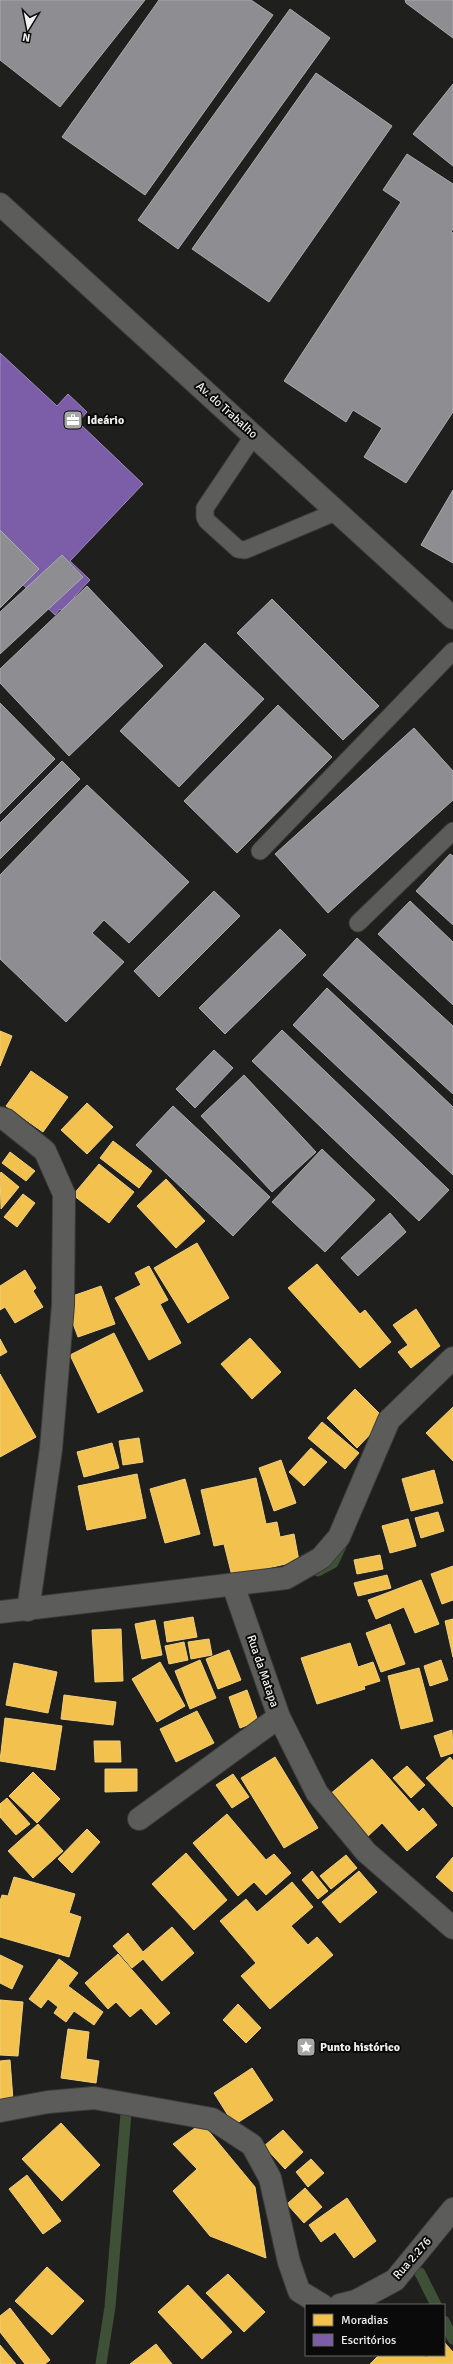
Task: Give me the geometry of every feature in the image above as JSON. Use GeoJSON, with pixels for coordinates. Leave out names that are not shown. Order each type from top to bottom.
{"type":"FeatureCollection","features":[{"type":"Feature","properties":{"kind":"street","name":"Av. do Trabalho"},"geometry":{"type":"LineString","coordinates":[[0,204],[338,511],[453,618]]}},
{"type":"Feature","properties":{"kind":"street"},"geometry":{"type":"LineString","coordinates":[[0,1118],[6,1120],[45,1151],[64,1194],[63,1305],[51,1449],[28,1610]]}},
{"type":"Feature","properties":{"kind":"street"},"geometry":{"type":"LineString","coordinates":[[0,1612],[28,1610],[286,1578],[321,1558],[339,1537],[390,1420],[453,1358]]}},
{"type":"Feature","properties":{"kind":"street","name":"Rua da Matapa"},"geometry":{"type":"LineString","coordinates":[[233,1585],[279,1717],[317,1793],[366,1852],[453,1928]]}},
{"type":"Feature","properties":{"kind":"street"},"geometry":{"type":"LineString","coordinates":[[139,1819],[279,1717]]}},
{"type":"Feature","properties":{"kind":"street"},"geometry":{"type":"LineString","coordinates":[[0,2111],[48,2102],[94,2098],[212,2119],[252,2145],[270,2178],[289,2262],[299,2292],[320,2304]]}},
{"type":"Feature","properties":{"kind":"street","name":"Rua 2.276"},"geometry":{"type":"LineString","coordinates":[[344,2304],[356,2301],[395,2280],[453,2209]]}},
{"type":"Feature","properties":{"kind":"lane"},"geometry":{"type":"LineString","coordinates":[[254,435],[204,512],[207,521],[238,549],[252,549],[338,511]]}},
{"type":"Feature","properties":{"kind":"lane"},"geometry":{"type":"LineString","coordinates":[[260,851],[453,651]]}},
{"type":"Feature","properties":{"kind":"lane"},"geometry":{"type":"LineString","coordinates":[[358,923],[453,831]]}},
{"type":"Feature","properties":{"kind":"building: Moradias"},"geometry":{"type":"Polygon","coordinates":[[[0,1031],[12,1036],[0,1066],[0,1031]]]}},
{"type":"Feature","properties":{"kind":"building: Moradias"},"geometry":{"type":"Polygon","coordinates":[[[31,1071],[68,1097],[43,1132],[6,1106],[31,1071]]]}},
{"type":"Feature","properties":{"kind":"building: Moradias"},"geometry":{"type":"Polygon","coordinates":[[[87,1103],[113,1127],[87,1154],[61,1130],[87,1103]]]}},
{"type":"Feature","properties":{"kind":"building: Moradias"},"geometry":{"type":"Polygon","coordinates":[[[113,1141],[152,1171],[139,1188],[100,1158],[113,1141]]]}},
{"type":"Feature","properties":{"kind":"building: Moradias"},"geometry":{"type":"Polygon","coordinates":[[[10,1152],[35,1171],[26,1181],[2,1163],[10,1152]]]}},
{"type":"Feature","properties":{"kind":"building: Moradias"},"geometry":{"type":"Polygon","coordinates":[[[99,1164],[134,1192],[109,1223],[73,1195],[99,1164]]]}},
{"type":"Feature","properties":{"kind":"building: Moradias"},"geometry":{"type":"Polygon","coordinates":[[[1,1172],[19,1187],[1,1209],[0,1174],[1,1172]]]}},
{"type":"Feature","properties":{"kind":"building: Moradias"},"geometry":{"type":"Polygon","coordinates":[[[166,1179],[205,1221],[176,1248],[137,1206],[166,1179]]]}},
{"type":"Feature","properties":{"kind":"building: Moradias"},"geometry":{"type":"Polygon","coordinates":[[[23,1194],[35,1203],[17,1227],[4,1217],[23,1194]]]}},
{"type":"Feature","properties":{"kind":"building: Moradias"},"geometry":{"type":"Polygon","coordinates":[[[197,1243],[229,1298],[188,1323],[154,1268],[197,1243]]]}},
{"type":"Feature","properties":{"kind":"building: Moradias"},"geometry":{"type":"Polygon","coordinates":[[[317,1264],[360,1314],[365,1310],[391,1342],[360,1368],[288,1288],[317,1264]]]}},
{"type":"Feature","properties":{"kind":"building: Moradias"},"geometry":{"type":"Polygon","coordinates":[[[149,1266],[168,1300],[160,1304],[181,1343],[149,1360],[115,1298],[141,1285],[135,1273],[149,1266]]]}},
{"type":"Feature","properties":{"kind":"building: Moradias"},"geometry":{"type":"Polygon","coordinates":[[[25,1270],[36,1288],[33,1291],[43,1307],[15,1323],[5,1307],[0,1310],[0,1286],[25,1270]]]}},
{"type":"Feature","properties":{"kind":"building: Moradias"},"geometry":{"type":"Polygon","coordinates":[[[101,1286],[115,1324],[78,1337],[64,1299],[101,1286]]]}},
{"type":"Feature","properties":{"kind":"building: Moradias"},"geometry":{"type":"Polygon","coordinates":[[[416,1309],[440,1346],[411,1368],[398,1352],[408,1345],[393,1325],[416,1309]]]}},
{"type":"Feature","properties":{"kind":"building: Moradias"},"geometry":{"type":"Polygon","coordinates":[[[114,1333],[143,1391],[98,1413],[70,1355],[114,1333]]]}},
{"type":"Feature","properties":{"kind":"building: Moradias"},"geometry":{"type":"Polygon","coordinates":[[[250,1338],[281,1372],[252,1399],[221,1364],[250,1338]]]}},
{"type":"Feature","properties":{"kind":"building: Moradias"},"geometry":{"type":"Polygon","coordinates":[[[0,1339],[7,1352],[0,1356],[0,1339]]]}},
{"type":"Feature","properties":{"kind":"building: Moradias"},"geometry":{"type":"Polygon","coordinates":[[[0,1374],[36,1437],[0,1457],[0,1374]]]}},
{"type":"Feature","properties":{"kind":"building: Moradias"},"geometry":{"type":"Polygon","coordinates":[[[355,1389],[385,1419],[357,1448],[327,1418],[355,1389]]]}},
{"type":"Feature","properties":{"kind":"building: Moradias"},"geometry":{"type":"Polygon","coordinates":[[[453,1407],[453,1461],[426,1433],[453,1407]]]}},
{"type":"Feature","properties":{"kind":"building: Moradias"},"geometry":{"type":"Polygon","coordinates":[[[322,1422],[359,1453],[345,1469],[308,1438],[322,1422]]]}},
{"type":"Feature","properties":{"kind":"building: Moradias"},"geometry":{"type":"Polygon","coordinates":[[[139,1438],[143,1462],[123,1465],[119,1441],[139,1438]]]}},
{"type":"Feature","properties":{"kind":"building: Moradias"},"geometry":{"type":"Polygon","coordinates":[[[112,1443],[119,1468],[84,1477],[77,1452],[112,1443]]]}},
{"type":"Feature","properties":{"kind":"building: Moradias"},"geometry":{"type":"Polygon","coordinates":[[[311,1448],[327,1462],[304,1486],[289,1472],[311,1448]]]}},
{"type":"Feature","properties":{"kind":"building: Moradias"},"geometry":{"type":"Polygon","coordinates":[[[281,1460],[296,1503],[274,1511],[259,1468],[281,1460]]]}},
{"type":"Feature","properties":{"kind":"building: Moradias"},"geometry":{"type":"Polygon","coordinates":[[[434,1470],[443,1503],[411,1511],[402,1479],[434,1470]]]}},
{"type":"Feature","properties":{"kind":"building: Moradias"},"geometry":{"type":"Polygon","coordinates":[[[137,1474],[146,1518],[87,1530],[78,1486],[137,1474]]]}},
{"type":"Feature","properties":{"kind":"building: Moradias"},"geometry":{"type":"Polygon","coordinates":[[[256,1478],[266,1524],[277,1522],[280,1537],[294,1534],[299,1561],[232,1576],[224,1544],[214,1546],[201,1490],[256,1478]]]}},
{"type":"Feature","properties":{"kind":"building: Moradias"},"geometry":{"type":"Polygon","coordinates":[[[185,1479],[200,1534],[165,1543],[150,1489],[185,1479]]]}},
{"type":"Feature","properties":{"kind":"building: Moradias"},"geometry":{"type":"Polygon","coordinates":[[[438,1512],[444,1531],[421,1538],[415,1518],[438,1512]]]}},
{"type":"Feature","properties":{"kind":"building: Moradias"},"geometry":{"type":"Polygon","coordinates":[[[408,1519],[416,1546],[390,1553],[382,1526],[408,1519]]]}},
{"type":"Feature","properties":{"kind":"building: Moradias"},"geometry":{"type":"Polygon","coordinates":[[[380,1555],[383,1569],[357,1574],[354,1560],[380,1555]]]}},
{"type":"Feature","properties":{"kind":"building: Moradias"},"geometry":{"type":"Polygon","coordinates":[[[453,1566],[453,1600],[442,1604],[431,1574],[453,1566]]]}},
{"type":"Feature","properties":{"kind":"building: Moradias"},"geometry":{"type":"Polygon","coordinates":[[[387,1575],[391,1588],[358,1596],[354,1583],[387,1575]]]}},
{"type":"Feature","properties":{"kind":"building: Moradias"},"geometry":{"type":"Polygon","coordinates":[[[421,1580],[439,1624],[415,1633],[404,1607],[376,1619],[368,1600],[421,1580]]]}},
{"type":"Feature","properties":{"kind":"building: Moradias"},"geometry":{"type":"Polygon","coordinates":[[[193,1617],[197,1637],[167,1642],[164,1622],[193,1617]]]}},
{"type":"Feature","properties":{"kind":"building: Moradias"},"geometry":{"type":"Polygon","coordinates":[[[453,1619],[453,1657],[445,1621],[453,1619]]]}},
{"type":"Feature","properties":{"kind":"building: Moradias"},"geometry":{"type":"Polygon","coordinates":[[[155,1620],[162,1655],[142,1659],[135,1624],[155,1620]]]}},
{"type":"Feature","properties":{"kind":"building: Moradias"},"geometry":{"type":"Polygon","coordinates":[[[390,1624],[405,1664],[381,1672],[366,1633],[390,1624]]]}},
{"type":"Feature","properties":{"kind":"building: Moradias"},"geometry":{"type":"Polygon","coordinates":[[[121,1629],[123,1681],[95,1682],[92,1630],[121,1629]]]}},
{"type":"Feature","properties":{"kind":"building: Moradias"},"geometry":{"type":"Polygon","coordinates":[[[209,1639],[212,1655],[191,1659],[188,1642],[209,1639]]]}},
{"type":"Feature","properties":{"kind":"building: Moradias"},"geometry":{"type":"Polygon","coordinates":[[[184,1642],[188,1660],[169,1664],[165,1646],[184,1642]]]}},
{"type":"Feature","properties":{"kind":"building: Moradias"},"geometry":{"type":"Polygon","coordinates":[[[350,1643],[358,1667],[373,1662],[380,1681],[364,1686],[365,1689],[317,1704],[301,1658],[350,1643]]]}},
{"type":"Feature","properties":{"kind":"building: Moradias"},"geometry":{"type":"Polygon","coordinates":[[[229,1650],[241,1680],[218,1689],[206,1659],[229,1650]]]}},
{"type":"Feature","properties":{"kind":"building: Moradias"},"geometry":{"type":"Polygon","coordinates":[[[200,1660],[216,1698],[190,1709],[175,1671],[200,1660]]]}},
{"type":"Feature","properties":{"kind":"building: Moradias"},"geometry":{"type":"Polygon","coordinates":[[[441,1660],[448,1680],[430,1686],[424,1666],[441,1660]]]}},
{"type":"Feature","properties":{"kind":"building: Moradias"},"geometry":{"type":"Polygon","coordinates":[[[160,1662],[185,1706],[157,1722],[132,1679],[160,1662]]]}},
{"type":"Feature","properties":{"kind":"building: Moradias"},"geometry":{"type":"Polygon","coordinates":[[[14,1663],[57,1672],[48,1713],[6,1705],[14,1663]]]}},
{"type":"Feature","properties":{"kind":"building: Moradias"},"geometry":{"type":"Polygon","coordinates":[[[419,1668],[433,1721],[401,1729],[388,1676],[419,1668]]]}},
{"type":"Feature","properties":{"kind":"building: Moradias"},"geometry":{"type":"Polygon","coordinates":[[[247,1690],[258,1721],[240,1728],[229,1697],[247,1690]]]}},
{"type":"Feature","properties":{"kind":"building: Moradias"},"geometry":{"type":"Polygon","coordinates":[[[64,1695],[116,1702],[113,1725],[61,1719],[64,1695]]]}},
{"type":"Feature","properties":{"kind":"building: Moradias"},"geometry":{"type":"Polygon","coordinates":[[[197,1711],[214,1743],[176,1762],[160,1729],[197,1711]]]}},
{"type":"Feature","properties":{"kind":"building: Moradias"},"geometry":{"type":"Polygon","coordinates":[[[5,1718],[62,1726],[55,1770],[0,1761],[5,1718]]]}},
{"type":"Feature","properties":{"kind":"building: Moradias"},"geometry":{"type":"Polygon","coordinates":[[[452,1730],[453,1753],[441,1757],[434,1736],[452,1730]]]}},
{"type":"Feature","properties":{"kind":"building: Moradias"},"geometry":{"type":"Polygon","coordinates":[[[94,1741],[120,1741],[121,1762],[95,1762],[94,1741]]]}},
{"type":"Feature","properties":{"kind":"building: Moradias"},"geometry":{"type":"Polygon","coordinates":[[[275,1757],[318,1828],[284,1848],[241,1778],[275,1757]]]}},
{"type":"Feature","properties":{"kind":"building: Moradias"},"geometry":{"type":"Polygon","coordinates":[[[450,1757],[453,1761],[453,1807],[426,1778],[450,1757]]]}},
{"type":"Feature","properties":{"kind":"building: Moradias"},"geometry":{"type":"Polygon","coordinates":[[[372,1759],[419,1812],[423,1808],[437,1825],[407,1851],[382,1823],[366,1838],[329,1795],[372,1759]]]}},
{"type":"Feature","properties":{"kind":"building: Moradias"},"geometry":{"type":"Polygon","coordinates":[[[407,1766],[425,1785],[411,1798],[393,1778],[407,1766]]]}},
{"type":"Feature","properties":{"kind":"building: Moradias"},"geometry":{"type":"Polygon","coordinates":[[[105,1769],[137,1769],[137,1791],[105,1792],[105,1769]]]}},
{"type":"Feature","properties":{"kind":"building: Moradias"},"geometry":{"type":"Polygon","coordinates":[[[33,1772],[60,1799],[37,1823],[9,1796],[33,1772]]]}},
{"type":"Feature","properties":{"kind":"building: Moradias"},"geometry":{"type":"Polygon","coordinates":[[[233,1774],[249,1797],[232,1808],[216,1785],[233,1774]]]}},
{"type":"Feature","properties":{"kind":"building: Moradias"},"geometry":{"type":"Polygon","coordinates":[[[7,1798],[30,1824],[16,1835],[0,1817],[0,1804],[7,1798]]]}},
{"type":"Feature","properties":{"kind":"building: Moradias"},"geometry":{"type":"Polygon","coordinates":[[[227,1814],[266,1860],[274,1854],[291,1873],[266,1895],[254,1882],[238,1896],[193,1843],[227,1814]]]}},
{"type":"Feature","properties":{"kind":"building: Moradias"},"geometry":{"type":"Polygon","coordinates":[[[38,1824],[63,1851],[33,1878],[8,1851],[38,1824]]]}},
{"type":"Feature","properties":{"kind":"building: Moradias"},"geometry":{"type":"Polygon","coordinates":[[[87,1829],[100,1842],[72,1873],[58,1859],[87,1829]]]}},
{"type":"Feature","properties":{"kind":"building: Moradias"},"geometry":{"type":"Polygon","coordinates":[[[186,1853],[227,1900],[194,1930],[152,1884],[186,1853]]]}},
{"type":"Feature","properties":{"kind":"building: Moradias"},"geometry":{"type":"Polygon","coordinates":[[[346,1855],[357,1868],[331,1889],[320,1876],[346,1855]]]}},
{"type":"Feature","properties":{"kind":"building: Moradias"},"geometry":{"type":"Polygon","coordinates":[[[453,1857],[453,1892],[436,1877],[453,1857]]]}},
{"type":"Feature","properties":{"kind":"building: Moradias"},"geometry":{"type":"Polygon","coordinates":[[[312,1871],[328,1891],[318,1899],[302,1880],[312,1871]]]}},
{"type":"Feature","properties":{"kind":"building: Moradias"},"geometry":{"type":"Polygon","coordinates":[[[359,1871],[377,1892],[340,1923],[322,1902],[359,1871]]]}},
{"type":"Feature","properties":{"kind":"building: Moradias"},"geometry":{"type":"Polygon","coordinates":[[[14,1877],[75,1894],[69,1913],[81,1917],[69,1957],[0,1937],[0,1901],[2,1895],[8,1896],[14,1877]]]}},
{"type":"Feature","properties":{"kind":"building: Moradias"},"geometry":{"type":"Polygon","coordinates":[[[292,1882],[313,1907],[291,1926],[308,1945],[317,1937],[333,1955],[270,2009],[241,1976],[256,1963],[220,1921],[246,1899],[257,1912],[292,1882]]]}},
{"type":"Feature","properties":{"kind":"building: Moradias"},"geometry":{"type":"Polygon","coordinates":[[[172,1927],[194,1953],[162,1981],[143,1959],[132,1968],[113,1946],[128,1933],[143,1952],[172,1927]]]}},
{"type":"Feature","properties":{"kind":"building: Moradias"},"geometry":{"type":"Polygon","coordinates":[[[118,1954],[170,2013],[156,2025],[141,2008],[130,2017],[116,2002],[108,2009],[85,1983],[118,1954]]]}},
{"type":"Feature","properties":{"kind":"building: Moradias"},"geometry":{"type":"Polygon","coordinates":[[[0,1955],[23,1966],[12,1989],[0,1983],[0,1955]]]}},
{"type":"Feature","properties":{"kind":"building: Moradias"},"geometry":{"type":"Polygon","coordinates":[[[59,1959],[78,1973],[68,1986],[103,2012],[94,2025],[74,2011],[66,2022],[54,2013],[58,2007],[48,1999],[41,2008],[29,1999],[59,1959]]]}},
{"type":"Feature","properties":{"kind":"building: Moradias"},"geometry":{"type":"Polygon","coordinates":[[[0,2000],[23,2002],[18,2056],[0,2055],[0,2000]]]}},
{"type":"Feature","properties":{"kind":"building: Moradias"},"geometry":{"type":"Polygon","coordinates":[[[238,2004],[261,2028],[246,2043],[223,2020],[238,2004]]]}},
{"type":"Feature","properties":{"kind":"building: Moradias"},"geometry":{"type":"Polygon","coordinates":[[[68,2029],[89,2032],[86,2059],[99,2061],[96,2083],[61,2078],[68,2029]]]}},
{"type":"Feature","properties":{"kind":"building: Moradias"},"geometry":{"type":"Polygon","coordinates":[[[10,2060],[13,2100],[0,2101],[0,2061],[10,2060]]]}},
{"type":"Feature","properties":{"kind":"building: Moradias"},"geometry":{"type":"Polygon","coordinates":[[[252,2068],[273,2100],[234,2125],[214,2093],[252,2068]]]}},
{"type":"Feature","properties":{"kind":"building: Moradias"},"geometry":{"type":"Polygon","coordinates":[[[61,2123],[100,2165],[62,2201],[22,2159],[61,2123]]]}},
{"type":"Feature","properties":{"kind":"building: Moradias"},"geometry":{"type":"Polygon","coordinates":[[[202,2123],[255,2187],[266,2258],[210,2236],[173,2191],[197,2169],[173,2144],[202,2123]]]}},
{"type":"Feature","properties":{"kind":"building: Moradias"},"geometry":{"type":"Polygon","coordinates":[[[283,2130],[303,2152],[285,2169],[264,2146],[283,2130]]]}},
{"type":"Feature","properties":{"kind":"building: Moradias"},"geometry":{"type":"Polygon","coordinates":[[[311,2159],[324,2173],[308,2187],[296,2172],[311,2159]]]}},
{"type":"Feature","properties":{"kind":"building: Moradias"},"geometry":{"type":"Polygon","coordinates":[[[27,2175],[61,2221],[43,2234],[9,2189],[27,2175]]]}},
{"type":"Feature","properties":{"kind":"building: Moradias"},"geometry":{"type":"Polygon","coordinates":[[[305,2188],[322,2207],[304,2223],[287,2204],[305,2188]]]}},
{"type":"Feature","properties":{"kind":"building: Moradias"},"geometry":{"type":"Polygon","coordinates":[[[347,2198],[376,2241],[354,2258],[335,2232],[321,2242],[309,2225],[347,2198]]]}},
{"type":"Feature","properties":{"kind":"building: Moradias"},"geometry":{"type":"Polygon","coordinates":[[[47,2267],[84,2301],[52,2335],[15,2301],[47,2267]]]}},
{"type":"Feature","properties":{"kind":"building: Moradias"},"geometry":{"type":"Polygon","coordinates":[[[228,2274],[265,2312],[244,2332],[206,2293],[228,2274]]]}},
{"type":"Feature","properties":{"kind":"building: Moradias"},"geometry":{"type":"Polygon","coordinates":[[[188,2285],[232,2332],[202,2359],[158,2312],[188,2285]]]}},
{"type":"Feature","properties":{"kind":"building: Moradias"},"geometry":{"type":"Polygon","coordinates":[[[10,2308],[50,2360],[45,2364],[25,2364],[0,2332],[0,2316],[10,2308]]]}},
{"type":"Feature","properties":{"kind":"building: Moradias"},"geometry":{"type":"Polygon","coordinates":[[[445,2343],[453,2352],[453,2364],[370,2364],[378,2356],[445,2356],[445,2343]]]}},
{"type":"Feature","properties":{"kind":"building: Moradias"},"geometry":{"type":"Polygon","coordinates":[[[156,2344],[172,2364],[130,2364],[156,2344]]]}},
{"type":"Feature","properties":{"kind":"building: Moradias"},"geometry":{"type":"Polygon","coordinates":[[[0,2345],[16,2364],[0,2364],[0,2345]]]}},
{"type":"Feature","properties":{"kind":"building: Escritórios"},"geometry":{"type":"Polygon","coordinates":[[[0,353],[57,406],[68,394],[87,412],[78,422],[143,484],[70,561],[90,580],[74,597],[94,616],[82,630],[60,609],[55,615],[0,563],[0,353]]]}},
{"type":"Feature","properties":{"kind":"building: Indústria"},"geometry":{"type":"Polygon","coordinates":[[[0,0],[145,0],[60,107],[0,60],[0,0]]]}},
{"type":"Feature","properties":{"kind":"building: Indústria"},"geometry":{"type":"Polygon","coordinates":[[[159,0],[251,0],[273,15],[145,195],[62,137],[159,0]]]}},
{"type":"Feature","properties":{"kind":"building: Indústria"},"geometry":{"type":"Polygon","coordinates":[[[405,0],[453,0],[453,38],[406,3],[405,0]]]}},
{"type":"Feature","properties":{"kind":"building: Indústria"},"geometry":{"type":"Polygon","coordinates":[[[290,9],[330,38],[178,249],[138,220],[290,9]]]}},
{"type":"Feature","properties":{"kind":"building: Indústria"},"geometry":{"type":"Polygon","coordinates":[[[316,73],[392,126],[269,302],[192,249],[316,73]]]}},
{"type":"Feature","properties":{"kind":"building: Indústria"},"geometry":{"type":"Polygon","coordinates":[[[453,84],[453,166],[413,134],[453,84]]]}},
{"type":"Feature","properties":{"kind":"building: Indústria"},"geometry":{"type":"Polygon","coordinates":[[[407,154],[453,184],[453,229],[451,232],[453,233],[453,412],[406,483],[364,457],[382,428],[353,410],[346,422],[284,381],[401,202],[383,190],[407,154]]]}},
{"type":"Feature","properties":{"kind":"building: Indústria"},"geometry":{"type":"Polygon","coordinates":[[[453,490],[453,563],[421,545],[453,490]]]}},
{"type":"Feature","properties":{"kind":"building: Indústria"},"geometry":{"type":"Polygon","coordinates":[[[0,530],[39,569],[0,608],[0,530]]]}},
{"type":"Feature","properties":{"kind":"building: Indústria"},"geometry":{"type":"Polygon","coordinates":[[[62,555],[83,577],[0,654],[0,612],[62,555]]]}},
{"type":"Feature","properties":{"kind":"building: Indústria"},"geometry":{"type":"Polygon","coordinates":[[[87,586],[163,666],[69,756],[0,683],[0,669],[87,586]]]}},
{"type":"Feature","properties":{"kind":"building: Indústria"},"geometry":{"type":"Polygon","coordinates":[[[272,599],[379,706],[343,740],[237,633],[272,599]]]}},
{"type":"Feature","properties":{"kind":"building: Indústria"},"geometry":{"type":"Polygon","coordinates":[[[205,643],[264,699],[179,787],[120,731],[205,643]]]}},
{"type":"Feature","properties":{"kind":"building: Indústria"},"geometry":{"type":"Polygon","coordinates":[[[0,703],[55,759],[0,814],[0,703]]]}},
{"type":"Feature","properties":{"kind":"building: Indústria"},"geometry":{"type":"Polygon","coordinates":[[[278,705],[332,757],[237,853],[184,801],[278,705]]]}},
{"type":"Feature","properties":{"kind":"building: Indústria"},"geometry":{"type":"Polygon","coordinates":[[[414,728],[453,771],[453,800],[328,913],[275,854],[414,728]]]}},
{"type":"Feature","properties":{"kind":"building: Indústria"},"geometry":{"type":"Polygon","coordinates":[[[62,761],[80,779],[0,859],[0,823],[62,761]]]}},
{"type":"Feature","properties":{"kind":"building: Indústria"},"geometry":{"type":"Polygon","coordinates":[[[87,785],[189,882],[129,943],[104,920],[92,933],[124,962],[66,1022],[0,959],[0,875],[87,785]]]}},
{"type":"Feature","properties":{"kind":"building: Indústria"},"geometry":{"type":"Polygon","coordinates":[[[450,854],[453,856],[453,925],[416,891],[450,854]]]}},
{"type":"Feature","properties":{"kind":"building: Indústria"},"geometry":{"type":"Polygon","coordinates":[[[214,891],[240,916],[159,997],[134,971],[214,891]]]}},
{"type":"Feature","properties":{"kind":"building: Indústria"},"geometry":{"type":"Polygon","coordinates":[[[410,901],[453,942],[453,1005],[378,934],[410,901]]]}},
{"type":"Feature","properties":{"kind":"building: Indústria"},"geometry":{"type":"Polygon","coordinates":[[[280,929],[306,955],[225,1034],[199,1008],[280,929]]]}},
{"type":"Feature","properties":{"kind":"building: Indústria"},"geometry":{"type":"Polygon","coordinates":[[[357,938],[453,1026],[453,1094],[323,975],[357,938]]]}},
{"type":"Feature","properties":{"kind":"building: Indústria"},"geometry":{"type":"Polygon","coordinates":[[[327,988],[453,1107],[453,1175],[293,1025],[327,988]]]}},
{"type":"Feature","properties":{"kind":"building: Indústria"},"geometry":{"type":"Polygon","coordinates":[[[282,1030],[449,1190],[419,1221],[252,1061],[282,1030]]]}},
{"type":"Feature","properties":{"kind":"building: Indústria"},"geometry":{"type":"Polygon","coordinates":[[[214,1050],[233,1068],[195,1108],[176,1089],[214,1050]]]}},
{"type":"Feature","properties":{"kind":"building: Indústria"},"geometry":{"type":"Polygon","coordinates":[[[244,1075],[316,1152],[272,1192],[201,1116],[244,1075]]]}},
{"type":"Feature","properties":{"kind":"building: Indústria"},"geometry":{"type":"Polygon","coordinates":[[[173,1106],[270,1197],[233,1236],[136,1145],[173,1106]]]}},
{"type":"Feature","properties":{"kind":"building: Indústria"},"geometry":{"type":"Polygon","coordinates":[[[322,1149],[375,1200],[325,1252],[272,1202],[322,1149]]]}},
{"type":"Feature","properties":{"kind":"building: Indústria"},"geometry":{"type":"Polygon","coordinates":[[[390,1213],[406,1232],[358,1276],[341,1258],[390,1213]]]}},
{"type":"Feature","properties":{"kind":"waterway"},"geometry":{"type":"LineString","coordinates":[[318,1571],[333,1563],[341,1546]]}},
{"type":"Feature","properties":{"kind":"waterway"},"geometry":{"type":"LineString","coordinates":[[101,2364],[110,2307],[127,2101]]}},
{"type":"Feature","properties":{"kind":"waterway"},"geometry":{"type":"LineString","coordinates":[[420,2273],[436,2304]]}},
{"type":"Feature","properties":{"kind":"waterway"},"geometry":{"type":"LineString","coordinates":[[445,2323],[453,2339]]}},
{"type":"Feature","properties":{"kind":"place","name":"Ideário"},"geometry":{"type":"Point","coordinates":[73,420]}},
{"type":"Feature","properties":{"kind":"place","name":"Punto histórico"},"geometry":{"type":"Point","coordinates":[306,2047]}}]}
